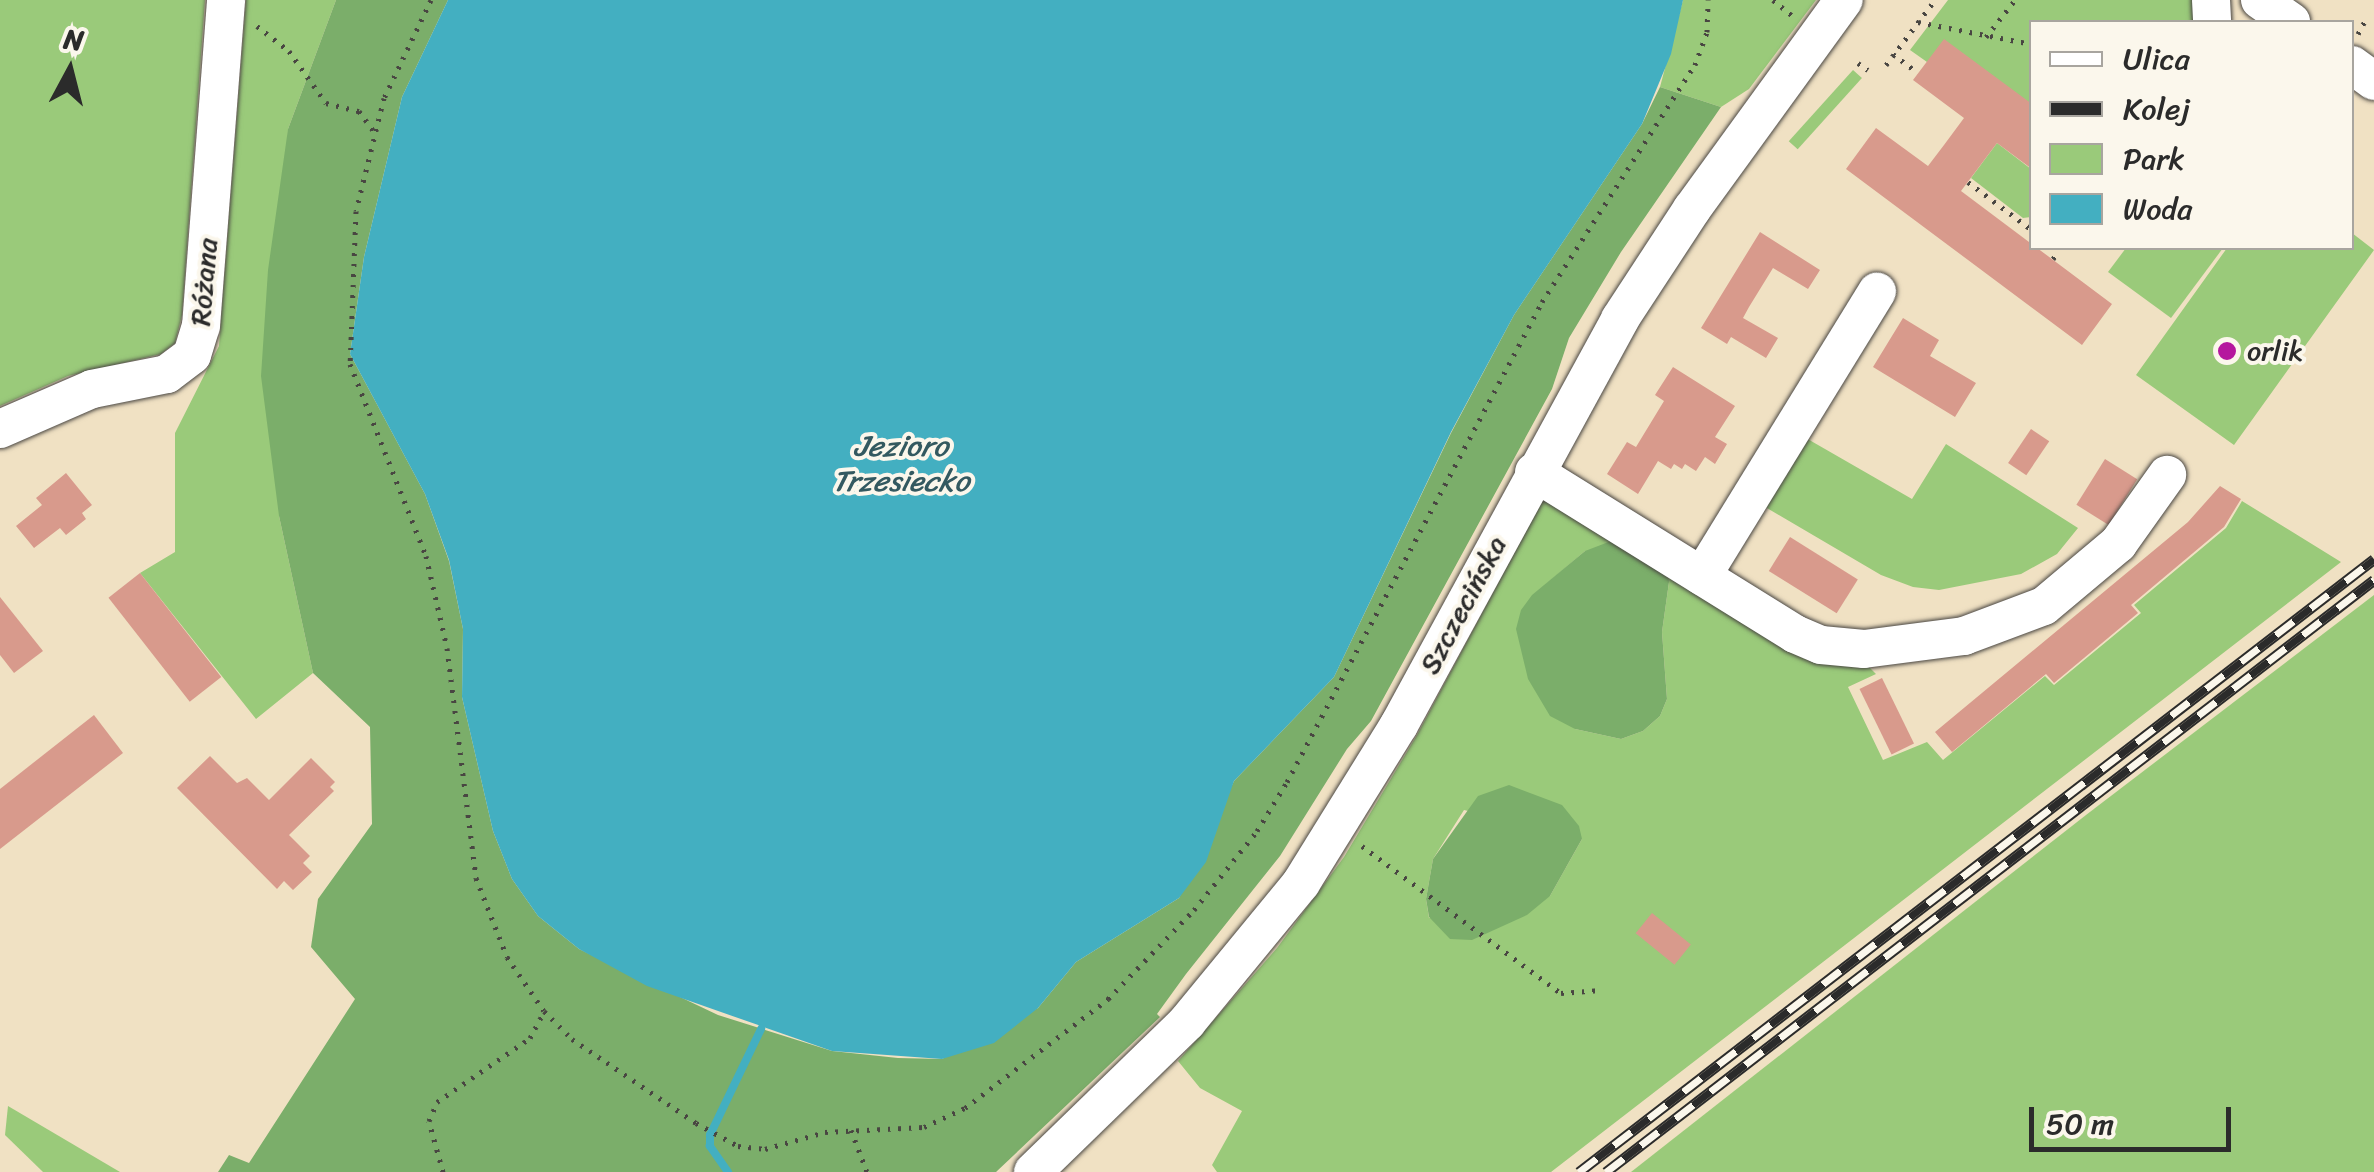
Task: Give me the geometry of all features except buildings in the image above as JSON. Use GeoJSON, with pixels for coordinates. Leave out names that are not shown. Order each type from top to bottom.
{"type":"FeatureCollection","features":[{"type":"Feature","properties":{"kind":"street","name":"Szczecińska"},"geometry":{"type":"LineString","coordinates":[[1033,1172],[1212,995],[1262,936],[1338,828],[1399,725],[1534,472],[1659,258],[1844,0]]}},
{"type":"Feature","properties":{"kind":"street"},"geometry":{"type":"LineString","coordinates":[[2260,0],[2288,20]]}},
{"type":"Feature","properties":{"kind":"street","name":"Różana"},"geometry":{"type":"LineString","coordinates":[[0,428],[92,389],[167,374],[192,355],[201,326],[225,12]]}},
{"type":"Feature","properties":{"kind":"street"},"geometry":{"type":"LineString","coordinates":[[1702,576],[1877,292]]}},
{"type":"Feature","properties":{"kind":"street"},"geometry":{"type":"LineString","coordinates":[[1534,472],[1821,645],[1864,649],[1964,636],[2044,606],[2118,544],[2166,476]]}},
{"type":"Feature","properties":{"kind":"path"},"geometry":{"type":"LineString","coordinates":[[431,0],[384,98],[356,211],[350,364],[426,556],[447,648],[476,878],[506,957],[544,1011],[572,1039],[696,1123],[744,1148],[765,1149],[815,1134],[924,1127],[964,1108],[1008,1078],[1126,983],[1185,921],[1257,831],[1313,737],[1542,302],[1694,66],[1707,32],[1708,0]]}},
{"type":"Feature","properties":{"kind":"path"},"geometry":{"type":"LineString","coordinates":[[1773,0],[1803,24]]}},
{"type":"Feature","properties":{"kind":"path"},"geometry":{"type":"LineString","coordinates":[[1886,65],[1935,0]]}},
{"type":"Feature","properties":{"kind":"path"},"geometry":{"type":"LineString","coordinates":[[1986,37],[2015,0]]}},
{"type":"Feature","properties":{"kind":"path"},"geometry":{"type":"LineString","coordinates":[[225,12],[270,32],[290,50],[326,103],[360,111],[375,133]]}},
{"type":"Feature","properties":{"kind":"path"},"geometry":{"type":"LineString","coordinates":[[2354,41],[2367,17]]}},
{"type":"Feature","properties":{"kind":"path"},"geometry":{"type":"LineString","coordinates":[[1918,22],[2029,44]]}},
{"type":"Feature","properties":{"kind":"path"},"geometry":{"type":"LineString","coordinates":[[1894,54],[1918,74]]}},
{"type":"Feature","properties":{"kind":"path"},"geometry":{"type":"LineString","coordinates":[[1858,63],[1868,70]]}},
{"type":"Feature","properties":{"kind":"path"},"geometry":{"type":"LineString","coordinates":[[1968,182],[2029,228]]}},
{"type":"Feature","properties":{"kind":"path"},"geometry":{"type":"LineString","coordinates":[[1338,828],[1561,993],[1601,990]]}},
{"type":"Feature","properties":{"kind":"path"},"geometry":{"type":"LineString","coordinates":[[443,1172],[429,1121],[437,1102],[530,1038],[544,1011]]}},
{"type":"Feature","properties":{"kind":"path"},"geometry":{"type":"LineString","coordinates":[[850,1130],[868,1172]]}},
{"type":"Feature","properties":{"kind":"green space"},"geometry":{"type":"Polygon","coordinates":[[[0,0],[205,0],[182,315],[175,343],[161,354],[68,376],[0,406],[0,0]]]}},
{"type":"Feature","properties":{"kind":"green space"},"geometry":{"type":"Polygon","coordinates":[[[246,0],[336,0],[288,129],[279,516],[313,673],[256,719],[140,573],[175,552],[175,433],[219,346],[246,0]]]}},
{"type":"Feature","properties":{"kind":"green space"},"geometry":{"type":"Polygon","coordinates":[[[336,0],[448,0],[402,97],[364,257],[350,354],[425,494],[449,561],[463,629],[462,697],[493,831],[512,879],[538,916],[579,949],[718,1015],[832,1051],[898,1058],[942,1059],[1038,1008],[1076,962],[1179,898],[1234,781],[1334,677],[1451,433],[1514,315],[1642,124],[1660,87],[1721,107],[1621,252],[1569,338],[1552,389],[1371,721],[1347,749],[1280,856],[1186,974],[1157,1014],[1160,1017],[996,1172],[218,1172],[229,1155],[249,1163],[355,999],[311,947],[318,899],[372,824],[370,727],[313,673],[279,516],[261,376],[268,270],[288,129],[336,0]]]}},
{"type":"Feature","properties":{"kind":"green space"},"geometry":{"type":"Polygon","coordinates":[[[1683,0],[1816,0],[1749,89],[1721,107],[1660,87],[1683,0]]]}},
{"type":"Feature","properties":{"kind":"green space"},"geometry":{"type":"Polygon","coordinates":[[[1948,0],[2205,0],[2198,20],[2029,20],[2029,104],[1927,62],[1910,50],[1948,0]]]}},
{"type":"Feature","properties":{"kind":"green space"},"geometry":{"type":"Polygon","coordinates":[[[1853,70],[1862,78],[1798,149],[1789,141],[1853,70]]]}},
{"type":"Feature","properties":{"kind":"green space"},"geometry":{"type":"Polygon","coordinates":[[[1997,143],[2029,167],[2029,217],[2023,218],[1971,178],[1997,143]]]}},
{"type":"Feature","properties":{"kind":"green space","name":"orlik"},"geometry":{"type":"Polygon","coordinates":[[[2354,235],[2374,250],[2234,445],[2136,375],[2226,250],[2354,250],[2354,235]]]}},
{"type":"Feature","properties":{"kind":"green space"},"geometry":{"type":"Polygon","coordinates":[[[2124,250],[2222,250],[2171,318],[2108,272],[2124,250]]]}},
{"type":"Feature","properties":{"kind":"green space"},"geometry":{"type":"Polygon","coordinates":[[[1785,426],[1912,499],[1946,444],[2078,528],[2057,554],[2021,574],[1939,590],[1913,587],[1881,575],[1743,494],[1785,426]]]}},
{"type":"Feature","properties":{"kind":"green space"},"geometry":{"type":"Polygon","coordinates":[[[1543,499],[1860,658],[1876,674],[1848,687],[1883,760],[1927,742],[1943,760],[2045,676],[2054,685],[2141,613],[2134,605],[2226,528],[2242,501],[2341,562],[1551,1172],[1217,1172],[1212,1165],[1242,1111],[1200,1088],[1178,1061],[1277,948],[1344,857],[1417,735],[1543,499]],[[1585,551],[1532,596],[1575,729],[1621,739],[1643,731],[1660,716],[1667,699],[1662,632],[1669,582],[1585,551]],[[1464,810],[1433,859],[1426,899],[1429,918],[1550,896],[1582,839],[1464,810]]]}},
{"type":"Feature","properties":{"kind":"green space"},"geometry":{"type":"Polygon","coordinates":[[[1619,538],[1667,570],[1669,582],[1662,632],[1667,699],[1660,716],[1643,731],[1621,739],[1575,729],[1550,716],[1528,679],[1516,629],[1521,610],[1532,595],[1585,551],[1619,538]]]}},
{"type":"Feature","properties":{"kind":"green space"},"geometry":{"type":"Polygon","coordinates":[[[2374,595],[2374,1172],[1631,1172],[2086,815],[2374,595]]]}},
{"type":"Feature","properties":{"kind":"green space"},"geometry":{"type":"Polygon","coordinates":[[[1509,785],[1562,805],[1579,826],[1582,839],[1550,896],[1527,915],[1472,940],[1450,939],[1429,917],[1426,899],[1433,859],[1478,796],[1509,785]]]}},
{"type":"Feature","properties":{"kind":"green space"},"geometry":{"type":"Polygon","coordinates":[[[8,1106],[120,1172],[43,1172],[5,1135],[8,1106]]]}},
{"type":"Feature","properties":{"kind":"water","name":"Jezioro Trzesiecko"},"geometry":{"type":"Polygon","coordinates":[[[448,0],[1683,0],[1671,54],[1642,124],[1514,315],[1451,432],[1334,677],[1234,781],[1206,862],[1179,898],[1076,962],[1038,1008],[994,1043],[942,1059],[832,1051],[647,986],[579,949],[538,916],[512,879],[493,831],[462,697],[463,629],[449,560],[425,494],[350,354],[364,257],[402,97],[448,0]]]}},
{"type":"Feature","properties":{"kind":"waterway"},"geometry":{"type":"LineString","coordinates":[[728,1172],[710,1146],[710,1135],[761,1029]]}},
{"type":"Feature","properties":{"kind":"railway"},"geometry":{"type":"LineString","coordinates":[[1579,1172],[2374,559]]}},
{"type":"Feature","properties":{"kind":"railway"},"geometry":{"type":"LineString","coordinates":[[1606,1172],[2374,580]]}},
{"type":"Feature","properties":{"kind":"place","name":"orlik"},"geometry":{"type":"Point","coordinates":[2227,351]}}]}
